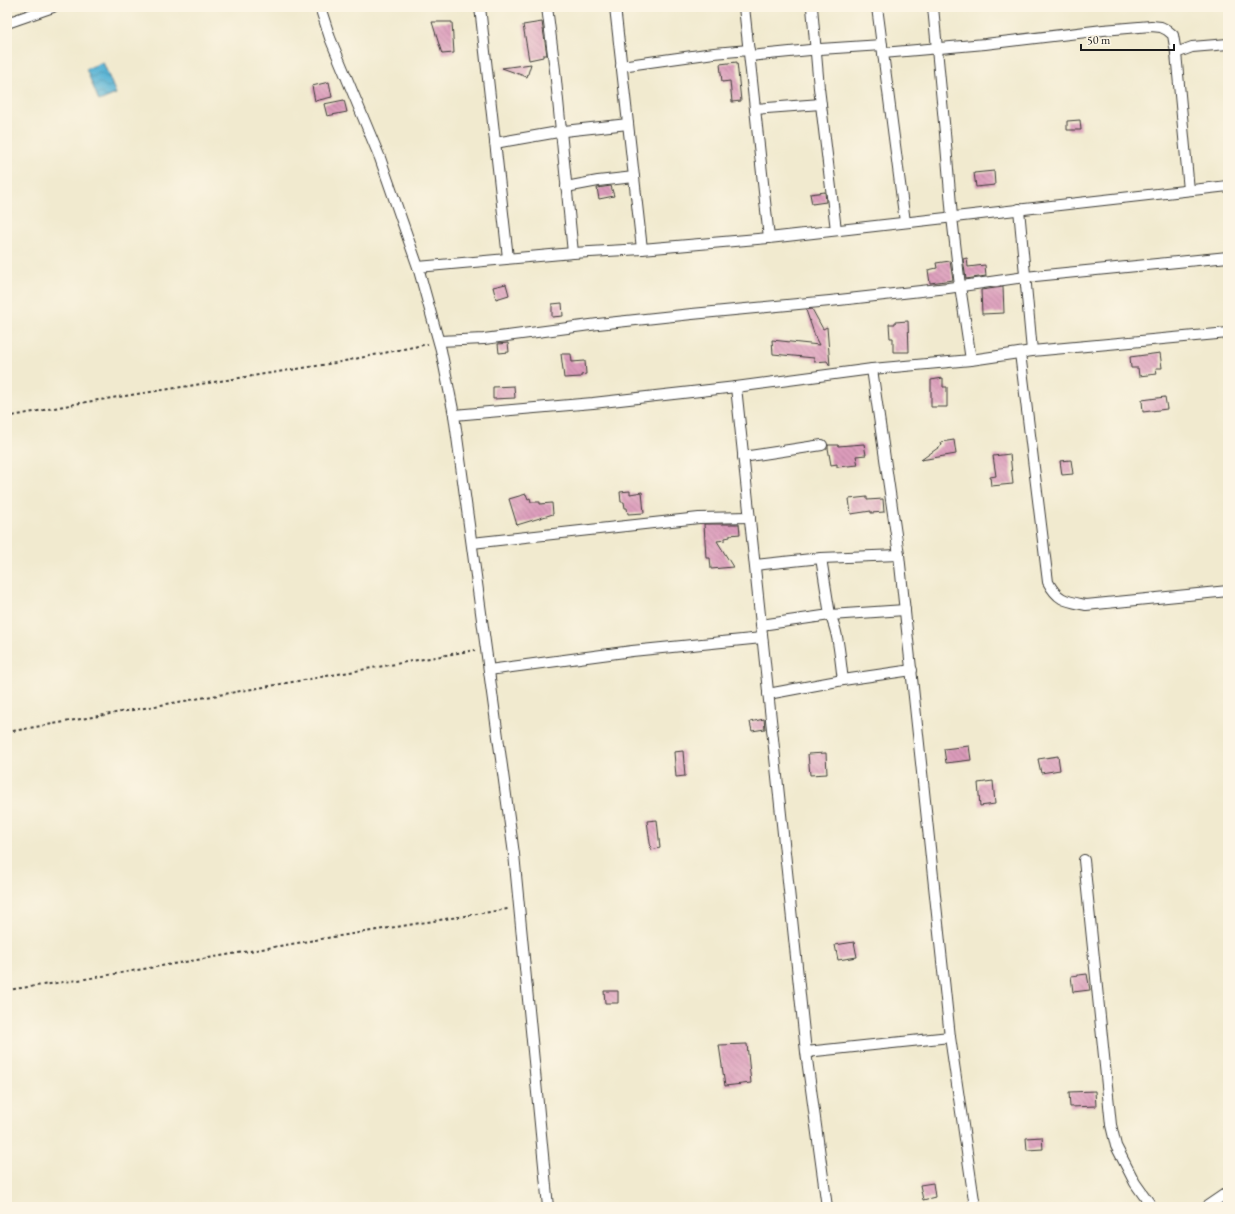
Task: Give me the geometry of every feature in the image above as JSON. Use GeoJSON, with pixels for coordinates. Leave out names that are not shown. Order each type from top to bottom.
{"type":"FeatureCollection","features":[{"type":"Feature","properties":{"kind":"street"},"geometry":{"type":"LineString","coordinates":[[7,23],[53,7]]}},
{"type":"Feature","properties":{"kind":"street"},"geometry":{"type":"LineString","coordinates":[[320,7],[330,38],[380,158],[418,267],[439,341],[454,415],[514,854],[548,1207]]}},
{"type":"Feature","properties":{"kind":"street"},"geometry":{"type":"LineString","coordinates":[[480,7],[508,258]]}},
{"type":"Feature","properties":{"kind":"street"},"geometry":{"type":"LineString","coordinates":[[547,7],[573,253]]}},
{"type":"Feature","properties":{"kind":"street"},"geometry":{"type":"LineString","coordinates":[[615,7],[642,249]]}},
{"type":"Feature","properties":{"kind":"street"},"geometry":{"type":"LineString","coordinates":[[744,7],[769,238]]}},
{"type":"Feature","properties":{"kind":"street"},"geometry":{"type":"LineString","coordinates":[[812,7],[821,104],[836,230]]}},
{"type":"Feature","properties":{"kind":"street"},"geometry":{"type":"LineString","coordinates":[[877,7],[905,222]]}},
{"type":"Feature","properties":{"kind":"street"},"geometry":{"type":"LineString","coordinates":[[933,7],[952,217],[971,360]]}},
{"type":"Feature","properties":{"kind":"street"},"geometry":{"type":"LineString","coordinates":[[621,66],[714,53],[750,53],[816,49],[937,48],[1103,30],[1151,26],[1161,27],[1173,35],[1189,190]]}},
{"type":"Feature","properties":{"kind":"street"},"geometry":{"type":"LineString","coordinates":[[1176,53],[1192,47],[1228,44]]}},
{"type":"Feature","properties":{"kind":"street"},"geometry":{"type":"LineString","coordinates":[[755,109],[821,104]]}},
{"type":"Feature","properties":{"kind":"street"},"geometry":{"type":"LineString","coordinates":[[495,143],[561,132],[628,124]]}},
{"type":"Feature","properties":{"kind":"street"},"geometry":{"type":"LineString","coordinates":[[566,187],[598,181],[634,177]]}},
{"type":"Feature","properties":{"kind":"street"},"geometry":{"type":"LineString","coordinates":[[418,267],[508,258],[642,249],[769,238],[1228,186]]}},
{"type":"Feature","properties":{"kind":"street"},"geometry":{"type":"LineString","coordinates":[[1019,209],[1032,351]]}},
{"type":"Feature","properties":{"kind":"street"},"geometry":{"type":"LineString","coordinates":[[439,341],[484,339],[645,319],[830,301],[1025,277],[1228,257]]}},
{"type":"Feature","properties":{"kind":"street"},"geometry":{"type":"LineString","coordinates":[[454,415],[593,403],[736,387],[872,369],[971,360],[1020,352],[1228,333]]}},
{"type":"Feature","properties":{"kind":"street"},"geometry":{"type":"LineString","coordinates":[[1020,352],[1048,582],[1055,593],[1060,598],[1068,602],[1086,605],[1228,591]]}},
{"type":"Feature","properties":{"kind":"street"},"geometry":{"type":"LineString","coordinates":[[872,369],[899,555],[950,1038],[975,1207]]}},
{"type":"Feature","properties":{"kind":"street"},"geometry":{"type":"LineString","coordinates":[[736,387],[806,1052],[827,1207]]}},
{"type":"Feature","properties":{"kind":"street"},"geometry":{"type":"LineString","coordinates":[[743,457],[822,445]]}},
{"type":"Feature","properties":{"kind":"street"},"geometry":{"type":"LineString","coordinates":[[472,543],[699,518],[750,517]]}},
{"type":"Feature","properties":{"kind":"street"},"geometry":{"type":"LineString","coordinates":[[755,564],[821,558],[899,555]]}},
{"type":"Feature","properties":{"kind":"street"},"geometry":{"type":"LineString","coordinates":[[821,558],[830,615],[834,622],[843,680]]}},
{"type":"Feature","properties":{"kind":"street"},"geometry":{"type":"LineString","coordinates":[[761,625],[830,615],[905,610]]}},
{"type":"Feature","properties":{"kind":"street"},"geometry":{"type":"LineString","coordinates":[[489,670],[632,650],[762,638]]}},
{"type":"Feature","properties":{"kind":"street"},"geometry":{"type":"LineString","coordinates":[[768,694],[843,680],[912,670]]}},
{"type":"Feature","properties":{"kind":"street"},"geometry":{"type":"LineString","coordinates":[[1084,860],[1111,1125],[1116,1146],[1135,1183],[1152,1207]]}},
{"type":"Feature","properties":{"kind":"street"},"geometry":{"type":"LineString","coordinates":[[806,1052],[950,1038]]}},
{"type":"Feature","properties":{"kind":"street"},"geometry":{"type":"LineString","coordinates":[[1206,1207],[1228,1192]]}},
{"type":"Feature","properties":{"kind":"path"},"geometry":{"type":"LineString","coordinates":[[7,417],[112,398],[335,363],[439,341]]}},
{"type":"Feature","properties":{"kind":"path"},"geometry":{"type":"LineString","coordinates":[[7,732],[486,648]]}},
{"type":"Feature","properties":{"kind":"path"},"geometry":{"type":"LineString","coordinates":[[7,990],[85,979],[327,938],[519,908]]}},
{"type":"Feature","properties":{"kind":"water"},"geometry":{"type":"Polygon","coordinates":[[[103,62],[116,94],[99,101],[86,69],[103,62]]]}},
{"type":"Feature","properties":{"kind":"building"},"geometry":{"type":"Polygon","coordinates":[[[432,22],[452,22],[454,53],[442,54],[432,22]]]}},
{"type":"Feature","properties":{"kind":"building"},"geometry":{"type":"Polygon","coordinates":[[[542,22],[547,55],[529,60],[523,25],[542,22]]]}},
{"type":"Feature","properties":{"kind":"building"},"geometry":{"type":"Polygon","coordinates":[[[737,62],[741,101],[732,102],[730,81],[722,82],[720,64],[737,62]]]}},
{"type":"Feature","properties":{"kind":"building"},"geometry":{"type":"Polygon","coordinates":[[[531,64],[527,77],[502,68],[531,64]]]}},
{"type":"Feature","properties":{"kind":"building"},"geometry":{"type":"Polygon","coordinates":[[[329,82],[332,97],[315,101],[312,86],[329,82]]]}},
{"type":"Feature","properties":{"kind":"building"},"geometry":{"type":"Polygon","coordinates":[[[344,100],[347,112],[327,116],[324,104],[344,100]]]}},
{"type":"Feature","properties":{"kind":"building"},"geometry":{"type":"Polygon","coordinates":[[[1080,120],[1081,130],[1067,130],[1067,121],[1080,120]]]}},
{"type":"Feature","properties":{"kind":"building"},"geometry":{"type":"Polygon","coordinates":[[[994,171],[995,185],[976,187],[974,173],[994,171]]]}},
{"type":"Feature","properties":{"kind":"building"},"geometry":{"type":"Polygon","coordinates":[[[611,186],[614,196],[599,199],[597,188],[611,186]]]}},
{"type":"Feature","properties":{"kind":"building"},"geometry":{"type":"Polygon","coordinates":[[[825,192],[826,202],[812,204],[810,194],[825,192]]]}},
{"type":"Feature","properties":{"kind":"building"},"geometry":{"type":"Polygon","coordinates":[[[967,258],[968,267],[985,265],[986,276],[966,279],[963,259],[967,258]]]}},
{"type":"Feature","properties":{"kind":"building"},"geometry":{"type":"Polygon","coordinates":[[[950,261],[953,280],[930,283],[928,270],[937,268],[936,263],[950,261]]]}},
{"type":"Feature","properties":{"kind":"building"},"geometry":{"type":"Polygon","coordinates":[[[506,284],[509,295],[496,299],[493,287],[506,284]]]}},
{"type":"Feature","properties":{"kind":"building"},"geometry":{"type":"Polygon","coordinates":[[[1003,287],[1004,313],[982,314],[981,290],[1003,287]]]}},
{"type":"Feature","properties":{"kind":"building"},"geometry":{"type":"Polygon","coordinates":[[[562,303],[563,316],[552,317],[552,304],[562,303]]]}},
{"type":"Feature","properties":{"kind":"building"},"geometry":{"type":"Polygon","coordinates":[[[812,309],[823,329],[827,327],[830,366],[827,361],[814,362],[814,358],[773,354],[772,340],[819,345],[806,310],[812,309]]]}},
{"type":"Feature","properties":{"kind":"building"},"geometry":{"type":"Polygon","coordinates":[[[908,321],[909,352],[893,352],[893,338],[890,338],[889,324],[908,321]]]}},
{"type":"Feature","properties":{"kind":"building"},"geometry":{"type":"Polygon","coordinates":[[[508,343],[509,352],[499,353],[498,344],[508,343]]]}},
{"type":"Feature","properties":{"kind":"building"},"geometry":{"type":"Polygon","coordinates":[[[1160,353],[1162,368],[1156,368],[1157,374],[1139,376],[1138,368],[1131,368],[1130,357],[1160,353]]]}},
{"type":"Feature","properties":{"kind":"building"},"geometry":{"type":"Polygon","coordinates":[[[561,354],[571,354],[572,362],[585,361],[586,374],[581,375],[581,377],[564,378],[561,354]]]}},
{"type":"Feature","properties":{"kind":"building"},"geometry":{"type":"Polygon","coordinates":[[[943,378],[943,387],[947,387],[947,407],[931,407],[931,380],[943,378]]]}},
{"type":"Feature","properties":{"kind":"building"},"geometry":{"type":"Polygon","coordinates":[[[514,386],[515,398],[493,399],[493,387],[514,386]]]}},
{"type":"Feature","properties":{"kind":"building"},"geometry":{"type":"Polygon","coordinates":[[[1165,397],[1167,409],[1143,412],[1142,400],[1165,397]]]}},
{"type":"Feature","properties":{"kind":"building"},"geometry":{"type":"Polygon","coordinates":[[[954,440],[956,454],[921,460],[942,445],[941,442],[954,440]]]}},
{"type":"Feature","properties":{"kind":"building"},"geometry":{"type":"Polygon","coordinates":[[[864,444],[866,455],[856,456],[858,465],[837,467],[837,464],[831,465],[828,445],[838,446],[864,444]]]}},
{"type":"Feature","properties":{"kind":"building"},"geometry":{"type":"Polygon","coordinates":[[[1010,454],[1013,484],[991,486],[990,477],[996,476],[993,456],[1010,454]]]}},
{"type":"Feature","properties":{"kind":"building"},"geometry":{"type":"Polygon","coordinates":[[[1071,460],[1073,474],[1062,475],[1060,461],[1071,460]]]}},
{"type":"Feature","properties":{"kind":"building"},"geometry":{"type":"Polygon","coordinates":[[[630,491],[630,494],[642,492],[644,513],[628,514],[624,502],[621,502],[620,492],[630,491]]]}},
{"type":"Feature","properties":{"kind":"building"},"geometry":{"type":"Polygon","coordinates":[[[526,494],[528,499],[530,498],[531,502],[540,502],[540,504],[552,503],[553,514],[517,525],[509,499],[526,494]]]}},
{"type":"Feature","properties":{"kind":"building"},"geometry":{"type":"Polygon","coordinates":[[[867,497],[867,500],[883,499],[884,512],[871,513],[871,511],[851,514],[849,499],[867,497]]]}},
{"type":"Feature","properties":{"kind":"building"},"geometry":{"type":"Polygon","coordinates":[[[704,524],[739,524],[740,534],[730,535],[730,537],[725,538],[725,540],[717,541],[733,567],[711,569],[710,558],[706,558],[704,524]]]}},
{"type":"Feature","properties":{"kind":"building"},"geometry":{"type":"Polygon","coordinates":[[[764,719],[765,729],[752,731],[750,722],[764,719]]]}},
{"type":"Feature","properties":{"kind":"building"},"geometry":{"type":"Polygon","coordinates":[[[969,746],[971,760],[946,763],[944,749],[969,746]]]}},
{"type":"Feature","properties":{"kind":"building"},"geometry":{"type":"Polygon","coordinates":[[[683,751],[685,776],[676,777],[674,752],[683,751]]]}},
{"type":"Feature","properties":{"kind":"building"},"geometry":{"type":"Polygon","coordinates":[[[826,753],[827,774],[810,775],[808,754],[826,753]]]}},
{"type":"Feature","properties":{"kind":"building"},"geometry":{"type":"Polygon","coordinates":[[[1058,756],[1060,770],[1041,773],[1038,759],[1058,756]]]}},
{"type":"Feature","properties":{"kind":"building"},"geometry":{"type":"Polygon","coordinates":[[[993,781],[995,804],[980,806],[978,783],[993,781]]]}},
{"type":"Feature","properties":{"kind":"building"},"geometry":{"type":"Polygon","coordinates":[[[657,820],[660,848],[651,850],[647,821],[657,820]]]}},
{"type":"Feature","properties":{"kind":"building"},"geometry":{"type":"Polygon","coordinates":[[[854,942],[857,957],[838,960],[835,945],[854,942]]]}},
{"type":"Feature","properties":{"kind":"building"},"geometry":{"type":"Polygon","coordinates":[[[1087,974],[1090,990],[1073,992],[1071,976],[1087,974]]]}},
{"type":"Feature","properties":{"kind":"building"},"geometry":{"type":"Polygon","coordinates":[[[604,991],[618,991],[618,1003],[605,1003],[604,991]]]}},
{"type":"Feature","properties":{"kind":"building"},"geometry":{"type":"Polygon","coordinates":[[[747,1044],[751,1083],[725,1086],[719,1045],[747,1044]]]}},
{"type":"Feature","properties":{"kind":"building"},"geometry":{"type":"Polygon","coordinates":[[[1095,1091],[1096,1106],[1070,1107],[1069,1092],[1095,1091]]]}},
{"type":"Feature","properties":{"kind":"building"},"geometry":{"type":"Polygon","coordinates":[[[1042,1137],[1043,1149],[1027,1150],[1026,1138],[1042,1137]]]}},
{"type":"Feature","properties":{"kind":"building"},"geometry":{"type":"Polygon","coordinates":[[[933,1183],[935,1197],[923,1200],[920,1185],[933,1183]]]}}]}
